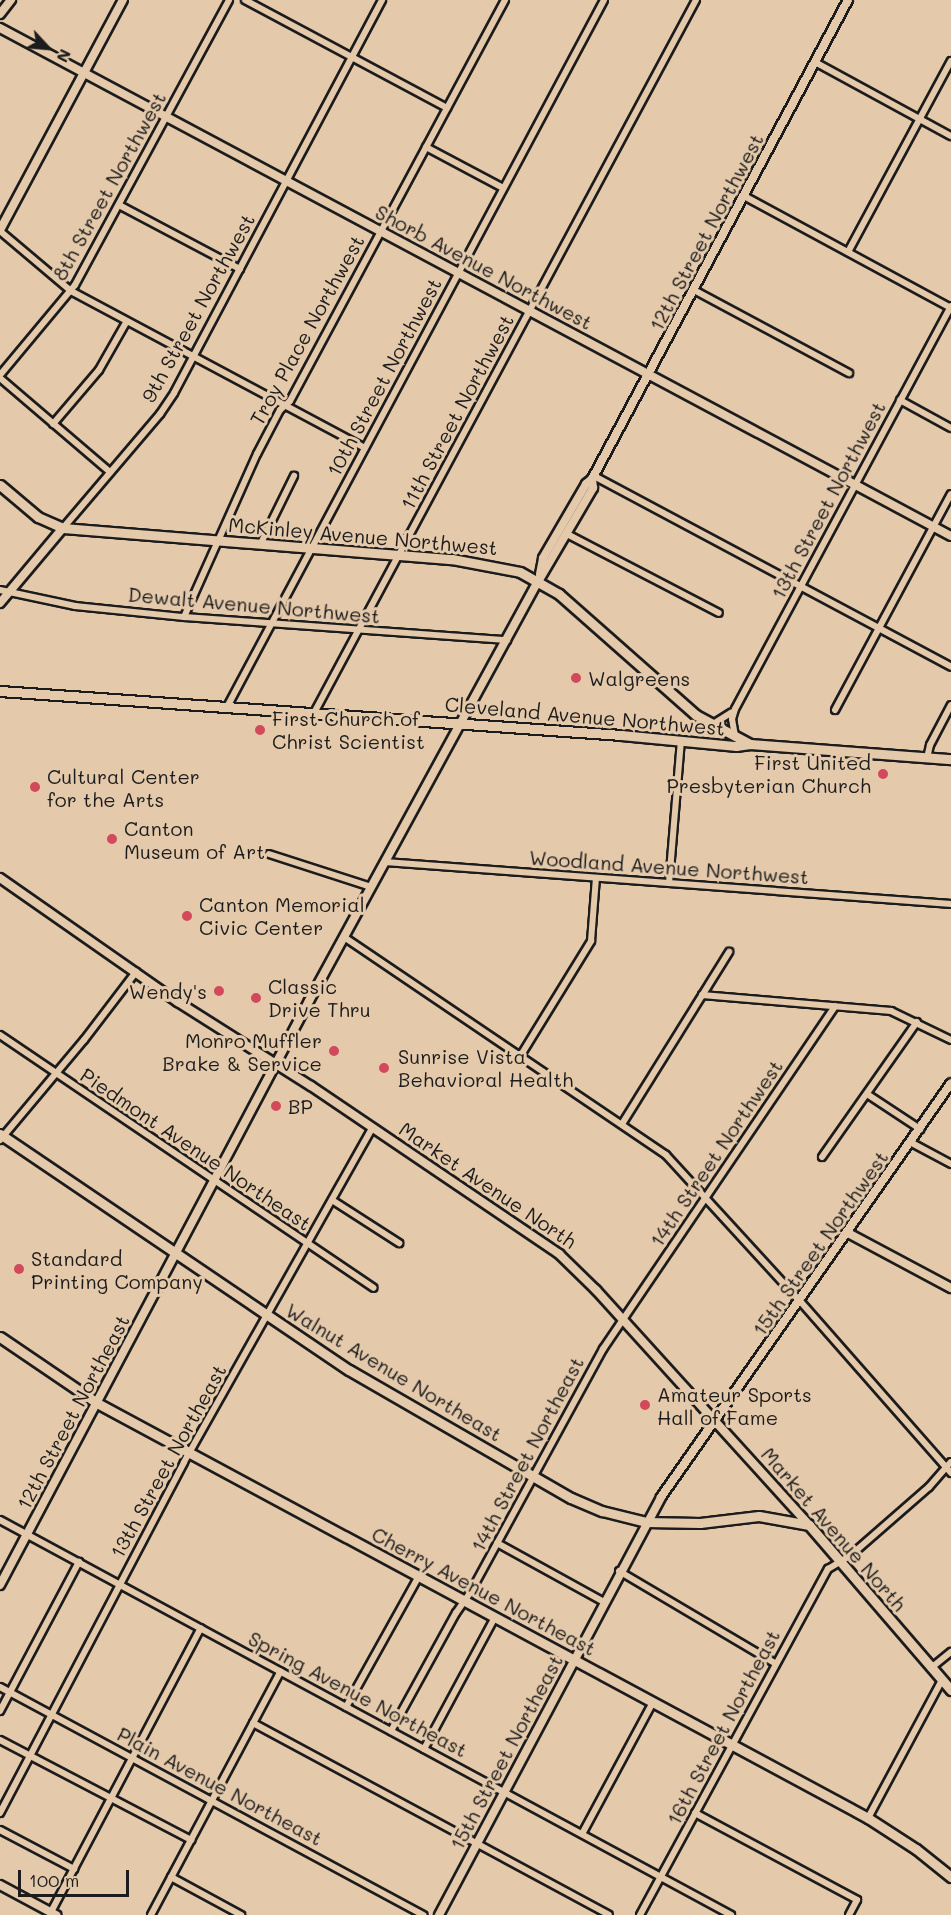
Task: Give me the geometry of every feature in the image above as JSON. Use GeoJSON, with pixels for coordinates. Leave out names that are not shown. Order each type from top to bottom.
{"type":"FeatureCollection","features":[{"type":"Feature","properties":{"kind":"main road"},"geometry":{"type":"LineString","coordinates":[[0,14],[10,0]]}},
{"type":"Feature","properties":{"kind":"main road","name":"12th Street Northwest"},"geometry":{"type":"LineString","coordinates":[[538,580],[543,558],[586,484],[593,478],[848,0]]}},
{"type":"Feature","properties":{"kind":"main road","name":"12th Street Northwest"},"geometry":{"type":"LineString","coordinates":[[276,1063],[538,580],[593,488],[593,478]]}},
{"type":"Feature","properties":{"kind":"main road","name":"McKinley Avenue Northwest"},"geometry":{"type":"LineString","coordinates":[[0,485],[38,517],[63,528],[399,555],[488,564],[512,569],[538,580],[559,594],[683,705],[711,725],[750,744]]}},
{"type":"Feature","properties":{"kind":"main road","name":"Cleveland Avenue Northwest"},"geometry":{"type":"LineString","coordinates":[[0,691],[460,723],[736,746],[750,744],[951,759]]}},
{"type":"Feature","properties":{"kind":"main road","name":"12th Street Northeast"},"geometry":{"type":"LineString","coordinates":[[0,1585],[276,1063]]}},
{"type":"Feature","properties":{"kind":"main road","name":"Walnut Avenue Northeast"},"geometry":{"type":"LineString","coordinates":[[1,1137],[387,1394],[532,1477],[586,1505],[646,1522],[689,1523],[759,1516],[809,1525]]}},
{"type":"Feature","properties":{"kind":"main road","name":"Cherry Avenue Northeast"},"geometry":{"type":"LineString","coordinates":[[1,1339],[97,1403],[868,1818],[951,1877]]}},
{"type":"Feature","properties":{"kind":"main road","name":"Market Avenue North"},"geometry":{"type":"LineString","coordinates":[[809,1525],[951,1690]]}},
{"type":"Feature","properties":{"kind":"street"},"geometry":{"type":"LineString","coordinates":[[123,0],[0,230],[71,291],[365,447]]}},
{"type":"Feature","properties":{"kind":"street","name":"8th Street Northwest"},"geometry":{"type":"LineString","coordinates":[[0,376],[71,291],[229,0]]}},
{"type":"Feature","properties":{"kind":"street"},"geometry":{"type":"LineString","coordinates":[[245,0],[447,108]]}},
{"type":"Feature","properties":{"kind":"street","name":"9th Street Northwest"},"geometry":{"type":"LineString","coordinates":[[0,603],[166,406],[382,0]]}},
{"type":"Feature","properties":{"kind":"street","name":"Troy Place Northwest"},"geometry":{"type":"LineString","coordinates":[[184,617],[257,454],[290,401],[505,0]]}},
{"type":"Feature","properties":{"kind":"street","name":"10th Street Northwest"},"geometry":{"type":"LineString","coordinates":[[227,707],[604,0]]}},
{"type":"Feature","properties":{"kind":"street","name":"11th Street Northwest"},"geometry":{"type":"LineString","coordinates":[[314,713],[696,0]]}},
{"type":"Feature","properties":{"kind":"street","name":"Shorb Avenue Northwest"},"geometry":{"type":"LineString","coordinates":[[0,28],[951,536]]}},
{"type":"Feature","properties":{"kind":"street"},"geometry":{"type":"LineString","coordinates":[[848,252],[951,61]]}},
{"type":"Feature","properties":{"kind":"street"},"geometry":{"type":"LineString","coordinates":[[815,62],[951,136]]}},
{"type":"Feature","properties":{"kind":"street"},"geometry":{"type":"LineString","coordinates":[[426,147],[503,188]]}},
{"type":"Feature","properties":{"kind":"street"},"geometry":{"type":"LineString","coordinates":[[744,196],[951,307]]}},
{"type":"Feature","properties":{"kind":"street"},"geometry":{"type":"LineString","coordinates":[[119,205],[240,269]]}},
{"type":"Feature","properties":{"kind":"street"},"geometry":{"type":"LineString","coordinates":[[694,290],[849,373]]}},
{"type":"Feature","properties":{"kind":"street","name":"13th Street Northwest"},"geometry":{"type":"LineString","coordinates":[[735,736],[732,719],[735,710],[951,307]]}},
{"type":"Feature","properties":{"kind":"street"},"geometry":{"type":"LineString","coordinates":[[53,424],[99,370],[127,321]]}},
{"type":"Feature","properties":{"kind":"street"},"geometry":{"type":"LineString","coordinates":[[0,376],[110,472]]}},
{"type":"Feature","properties":{"kind":"street"},"geometry":{"type":"LineString","coordinates":[[900,400],[951,428]]}},
{"type":"Feature","properties":{"kind":"street"},"geometry":{"type":"LineString","coordinates":[[261,543],[294,476]]}},
{"type":"Feature","properties":{"kind":"street"},"geometry":{"type":"LineString","coordinates":[[593,478],[951,667]]}},
{"type":"Feature","properties":{"kind":"street"},"geometry":{"type":"LineString","coordinates":[[835,710],[951,494]]}},
{"type":"Feature","properties":{"kind":"street"},"geometry":{"type":"LineString","coordinates":[[567,534],[719,614]]}},
{"type":"Feature","properties":{"kind":"street","name":"Dewalt Avenue Northwest"},"geometry":{"type":"LineString","coordinates":[[0,590],[75,606],[184,617],[507,640]]}},
{"type":"Feature","properties":{"kind":"street"},"geometry":{"type":"LineString","coordinates":[[927,758],[930,746],[951,705]]}},
{"type":"Feature","properties":{"kind":"street"},"geometry":{"type":"LineString","coordinates":[[711,725],[728,717],[735,710]]}},
{"type":"Feature","properties":{"kind":"street"},"geometry":{"type":"LineString","coordinates":[[669,883],[681,741]]}},
{"type":"Feature","properties":{"kind":"street"},"geometry":{"type":"LineString","coordinates":[[269,854],[372,887]]}},
{"type":"Feature","properties":{"kind":"street","name":"Woodland Avenue Northwest"},"geometry":{"type":"LineString","coordinates":[[385,862],[951,904]]}},
{"type":"Feature","properties":{"kind":"street","name":"Market Avenue North"},"geometry":{"type":"LineString","coordinates":[[0,878],[136,972],[549,1245],[576,1269],[622,1318],[809,1525]]}},
{"type":"Feature","properties":{"kind":"street"},"geometry":{"type":"LineString","coordinates":[[522,1055],[591,941],[596,878]]}},
{"type":"Feature","properties":{"kind":"street"},"geometry":{"type":"LineString","coordinates":[[344,937],[522,1055],[666,1155],[800,1301],[949,1471]]}},
{"type":"Feature","properties":{"kind":"street"},"geometry":{"type":"LineString","coordinates":[[622,1124],[729,952]]}},
{"type":"Feature","properties":{"kind":"street"},"geometry":{"type":"LineString","coordinates":[[1,1137],[56,1074],[136,972]]}},
{"type":"Feature","properties":{"kind":"street"},"geometry":{"type":"LineString","coordinates":[[702,995],[891,1011],[918,1022],[951,1040]]}},
{"type":"Feature","properties":{"kind":"street","name":"14th Street Northwest"},"geometry":{"type":"LineString","coordinates":[[622,1318],[835,1006]]}},
{"type":"Feature","properties":{"kind":"street"},"geometry":{"type":"LineString","coordinates":[[822,1157],[918,1022]]}},
{"type":"Feature","properties":{"kind":"street","name":"Piedmont Avenue Northeast"},"geometry":{"type":"LineString","coordinates":[[0,1035],[373,1288]]}},
{"type":"Feature","properties":{"kind":"street","name":"15th Street Northwest"},"geometry":{"type":"LineString","coordinates":[[716,1421],[951,1083]]}},
{"type":"Feature","properties":{"kind":"street"},"geometry":{"type":"LineString","coordinates":[[867,1094],[920,1129]]}},
{"type":"Feature","properties":{"kind":"street","name":"13th Street Northeast"},"geometry":{"type":"LineString","coordinates":[[0,1813],[189,1453],[372,1128]]}},
{"type":"Feature","properties":{"kind":"street"},"geometry":{"type":"LineString","coordinates":[[910,1142],[951,1164]]}},
{"type":"Feature","properties":{"kind":"street"},"geometry":{"type":"LineString","coordinates":[[333,1200],[399,1243]]}},
{"type":"Feature","properties":{"kind":"street"},"geometry":{"type":"LineString","coordinates":[[848,1233],[951,1288]]}},
{"type":"Feature","properties":{"kind":"street","name":"14th Street Northeast"},"geometry":{"type":"LineString","coordinates":[[391,1731],[603,1348],[622,1318]]}},
{"type":"Feature","properties":{"kind":"street","name":"15th Street Northeast"},"geometry":{"type":"LineString","coordinates":[[439,1915],[646,1522],[716,1421]]}},
{"type":"Feature","properties":{"kind":"street","name":"16th Street Northeast"},"geometry":{"type":"LineString","coordinates":[[640,1915],[828,1569],[841,1561],[949,1471],[951,1462]]}},
{"type":"Feature","properties":{"kind":"street","name":"Spring Avenue Northeast"},"geometry":{"type":"LineString","coordinates":[[0,1520],[731,1915]]}},
{"type":"Feature","properties":{"kind":"street"},"geometry":{"type":"LineString","coordinates":[[497,1543],[604,1602]]}},
{"type":"Feature","properties":{"kind":"street"},"geometry":{"type":"LineString","coordinates":[[0,1711],[79,1562]]}},
{"type":"Feature","properties":{"kind":"street"},"geometry":{"type":"LineString","coordinates":[[619,1572],[776,1664]]}},
{"type":"Feature","properties":{"kind":"street"},"geometry":{"type":"LineString","coordinates":[[346,1707],[419,1576]]}},
{"type":"Feature","properties":{"kind":"street"},"geometry":{"type":"LineString","coordinates":[[423,1749],[495,1617]]}},
{"type":"Feature","properties":{"kind":"street"},"geometry":{"type":"LineString","coordinates":[[0,1885],[53,1914],[110,1799],[201,1628]]}},
{"type":"Feature","properties":{"kind":"street"},"geometry":{"type":"LineString","coordinates":[[931,1668],[951,1652]]}},
{"type":"Feature","properties":{"kind":"street"},"geometry":{"type":"LineString","coordinates":[[151,1915],[281,1671]]}},
{"type":"Feature","properties":{"kind":"street"},"geometry":{"type":"LineString","coordinates":[[868,1818],[942,1680]]}},
{"type":"Feature","properties":{"kind":"street","name":"Plain Avenue Northeast"},"geometry":{"type":"LineString","coordinates":[[0,1687],[423,1915]]}},
{"type":"Feature","properties":{"kind":"street"},"geometry":{"type":"LineString","coordinates":[[582,1834],[652,1702]]}},
{"type":"Feature","properties":{"kind":"street"},"geometry":{"type":"LineString","coordinates":[[254,1723],[609,1915]]}},
{"type":"Feature","properties":{"kind":"street"},"geometry":{"type":"LineString","coordinates":[[0,1740],[191,1840]]}},
{"type":"Feature","properties":{"kind":"street"},"geometry":{"type":"LineString","coordinates":[[695,1813],[857,1900],[849,1915]]}},
{"type":"Feature","properties":{"kind":"street"},"geometry":{"type":"LineString","coordinates":[[0,1830],[74,1869]]}},
{"type":"Feature","properties":{"kind":"street"},"geometry":{"type":"LineString","coordinates":[[171,1877],[241,1915]]}},
{"type":"Feature","properties":{"kind":"place","name":"Walgreens"},"geometry":{"type":"Point","coordinates":[576,678]}},
{"type":"Feature","properties":{"kind":"place","name":"First Church of Christ Scientist"},"geometry":{"type":"Point","coordinates":[260,730]}},
{"type":"Feature","properties":{"kind":"place","name":"First United Presbyterian Church"},"geometry":{"type":"Point","coordinates":[883,774]}},
{"type":"Feature","properties":{"kind":"place","name":"Cultural Center for the Arts"},"geometry":{"type":"Point","coordinates":[35,787]}},
{"type":"Feature","properties":{"kind":"place","name":"Canton Museum of Art"},"geometry":{"type":"Point","coordinates":[112,839]}},
{"type":"Feature","properties":{"kind":"place","name":"Canton Memorial Civic Center"},"geometry":{"type":"Point","coordinates":[187,916]}},
{"type":"Feature","properties":{"kind":"place","name":"Wendy's"},"geometry":{"type":"Point","coordinates":[219,991]}},
{"type":"Feature","properties":{"kind":"place","name":"Classic Drive Thru"},"geometry":{"type":"Point","coordinates":[256,998]}},
{"type":"Feature","properties":{"kind":"place","name":"Monro Muffler Brake & Service"},"geometry":{"type":"Point","coordinates":[334,1051]}},
{"type":"Feature","properties":{"kind":"place","name":"Sunrise Vista Behavioral Health"},"geometry":{"type":"Point","coordinates":[384,1068]}},
{"type":"Feature","properties":{"kind":"place","name":"BP"},"geometry":{"type":"Point","coordinates":[276,1106]}},
{"type":"Feature","properties":{"kind":"place","name":"Standard Printing Company"},"geometry":{"type":"Point","coordinates":[19,1269]}},
{"type":"Feature","properties":{"kind":"place","name":"Amateur Sports Hall of Fame"},"geometry":{"type":"Point","coordinates":[645,1405]}}]}
